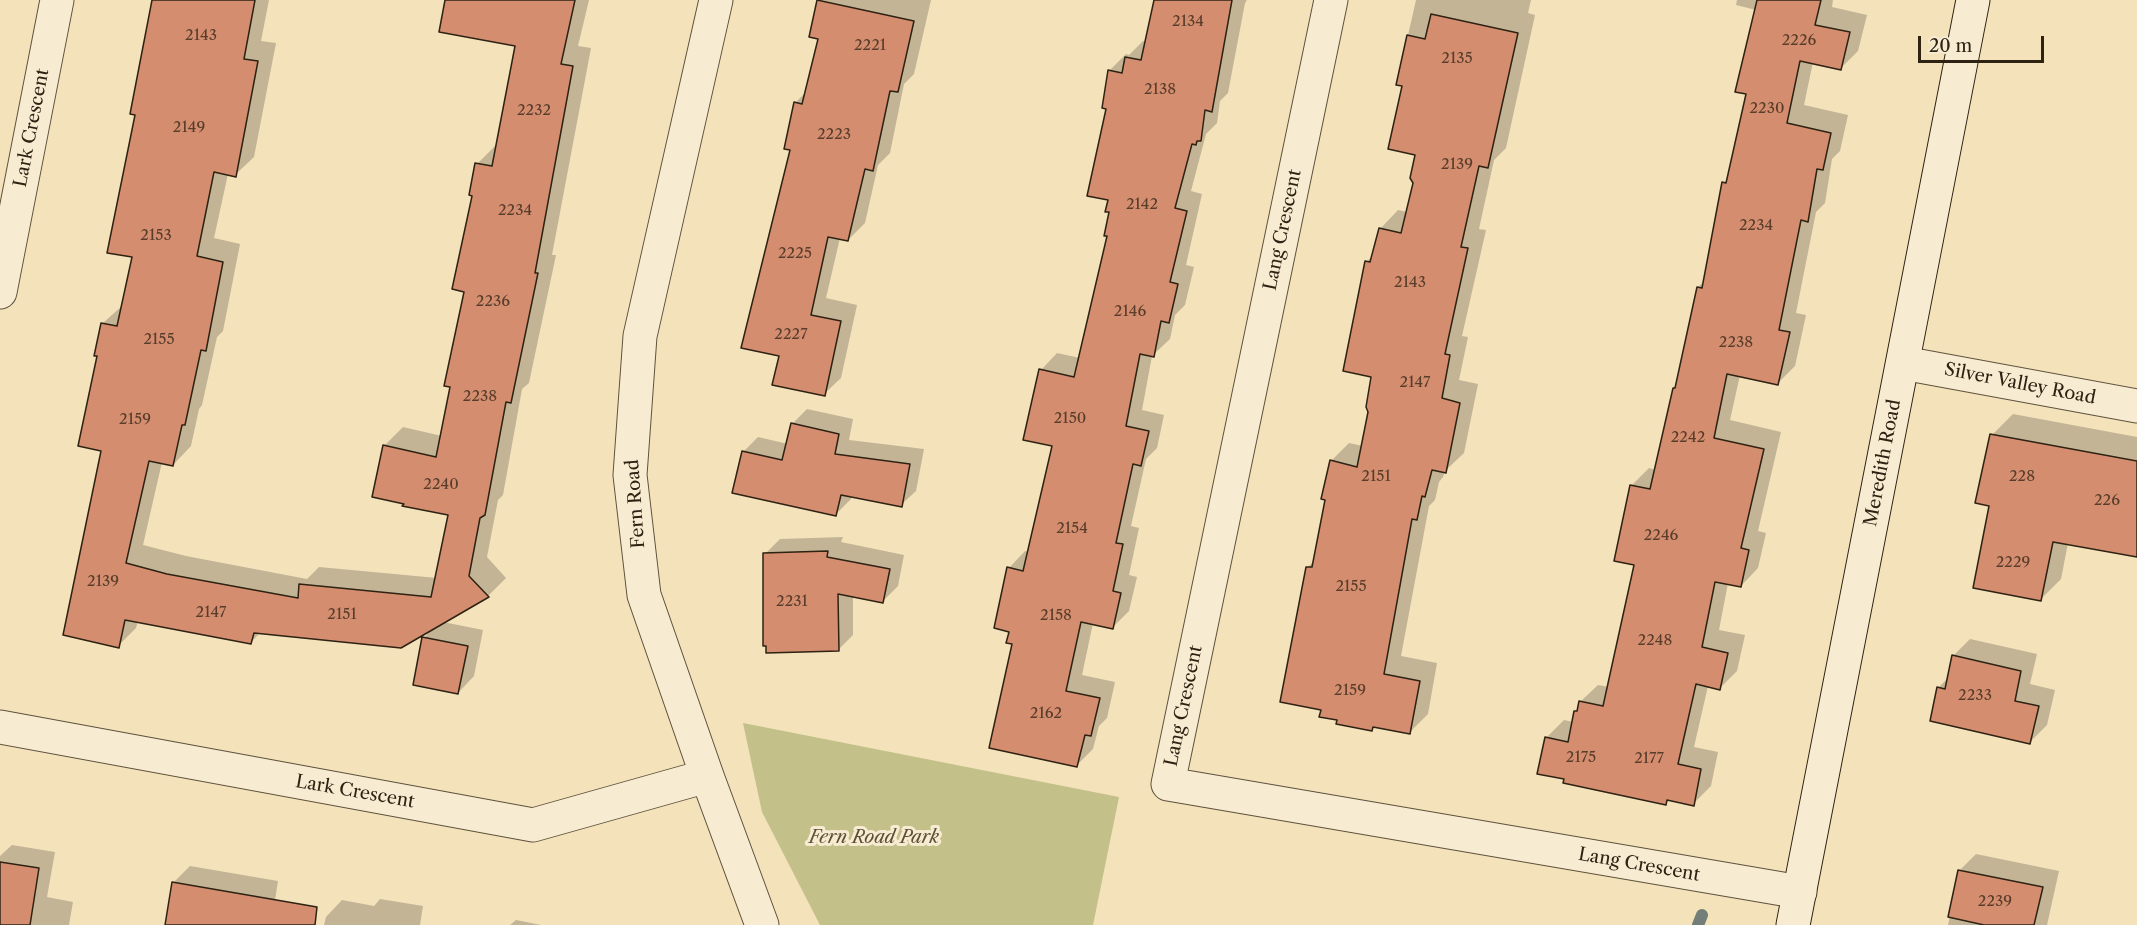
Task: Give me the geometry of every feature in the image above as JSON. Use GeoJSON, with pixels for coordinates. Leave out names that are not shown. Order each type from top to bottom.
{"type":"FeatureCollection","features":[{"type":"Feature","properties":{"kind":"street","name":"Lark Crescent"},"geometry":{"type":"LineString","coordinates":[[0,292],[57,0]]}},
{"type":"Feature","properties":{"kind":"street","name":"Fern Road"},"geometry":{"type":"LineString","coordinates":[[716,0],[640,336],[630,475],[644,595],[762,925]]}},
{"type":"Feature","properties":{"kind":"street","name":"Lang Crescent"},"geometry":{"type":"LineString","coordinates":[[1330,0],[1168,784],[1800,892]]}},
{"type":"Feature","properties":{"kind":"street","name":"Meredith Road"},"geometry":{"type":"LineString","coordinates":[[1793,925],[1973,0]]}},
{"type":"Feature","properties":{"kind":"street","name":"Silver Valley Road"},"geometry":{"type":"LineString","coordinates":[[1903,363],[2137,406]]}},
{"type":"Feature","properties":{"kind":"street","name":"Lark Crescent"},"geometry":{"type":"LineString","coordinates":[[0,727],[533,825],[707,776]]}},
{"type":"Feature","properties":{"kind":"green space","name":"Fern Road Park"},"geometry":{"type":"Polygon","coordinates":[[[743,723],[1119,797],[1093,925],[820,925],[762,812],[743,723]]]}},
{"type":"Feature","properties":{"kind":"building"},"geometry":{"type":"Polygon","coordinates":[[[152,0],[255,0],[244,59],[258,61],[236,177],[214,172],[197,256],[223,262],[206,351],[201,350],[185,425],[182,425],[173,466],[149,461],[126,563],[167,574],[298,598],[299,584],[431,597],[448,515],[402,506],[404,504],[372,497],[383,445],[436,457],[450,387],[444,386],[464,292],[452,289],[472,196],[469,195],[475,163],[492,166],[515,46],[439,32],[445,0],[575,0],[561,64],[573,66],[535,273],[538,273],[511,403],[506,402],[485,515],[480,518],[469,576],[489,597],[401,648],[254,633],[251,644],[125,620],[119,648],[63,635],[101,451],[78,446],[97,356],[94,356],[101,323],[117,326],[132,257],[107,253],[135,115],[130,114],[152,0]]]}},
{"type":"Feature","properties":{"kind":"building"},"geometry":{"type":"Polygon","coordinates":[[[817,0],[914,21],[898,92],[890,91],[873,171],[865,169],[848,241],[828,237],[811,315],[841,321],[825,396],[772,385],[779,356],[741,348],[790,150],[784,149],[794,102],[802,104],[818,39],[809,37],[817,0]]]}},
{"type":"Feature","properties":{"kind":"building"},"geometry":{"type":"Polygon","coordinates":[[[1154,0],[1232,0],[1212,112],[1205,110],[1201,141],[1197,141],[1196,145],[1192,144],[1175,208],[1187,211],[1170,282],[1178,284],[1169,323],[1161,321],[1154,357],[1140,354],[1126,426],[1149,431],[1141,466],[1133,464],[1116,543],[1123,544],[1113,591],[1121,593],[1113,629],[1081,622],[1066,691],[1100,698],[1091,736],[1085,735],[1077,767],[989,748],[1012,644],[1006,643],[1009,632],[994,628],[1007,567],[1023,571],[1052,446],[1023,440],[1039,369],[1074,377],[1107,236],[1104,236],[1109,212],[1105,212],[1108,200],[1087,196],[1106,109],[1102,108],[1108,70],[1122,73],[1125,57],[1141,60],[1154,0]]]}},
{"type":"Feature","properties":{"kind":"building"},"geometry":{"type":"Polygon","coordinates":[[[1757,0],[1821,0],[1815,25],[1850,32],[1841,70],[1800,61],[1787,123],[1831,133],[1823,170],[1817,169],[1808,222],[1801,220],[1779,330],[1790,332],[1778,385],[1727,374],[1714,438],[1764,449],[1741,548],[1749,550],[1741,587],[1715,582],[1702,647],[1728,653],[1720,690],[1696,684],[1678,764],[1701,769],[1694,806],[1667,800],[1666,805],[1563,783],[1564,779],[1537,774],[1545,737],[1568,742],[1574,711],[1577,711],[1579,701],[1603,706],[1634,565],[1614,561],[1630,485],[1650,489],[1697,287],[1702,288],[1722,182],[1726,183],[1746,94],[1735,92],[1757,0]]]}},
{"type":"Feature","properties":{"kind":"building"},"geometry":{"type":"Polygon","coordinates":[[[1431,14],[1518,33],[1488,168],[1479,166],[1461,247],[1468,248],[1445,354],[1450,355],[1442,398],[1460,403],[1446,473],[1432,470],[1425,497],[1422,496],[1417,520],[1412,519],[1384,674],[1420,681],[1410,734],[1373,727],[1372,731],[1336,724],[1337,720],[1319,717],[1321,710],[1280,702],[1306,567],[1312,567],[1325,500],[1321,499],[1330,460],[1357,467],[1368,412],[1366,407],[1371,377],[1343,371],[1365,261],[1370,262],[1379,228],[1401,233],[1413,183],[1410,178],[1415,155],[1388,149],[1402,86],[1396,85],[1407,35],[1425,39],[1431,14]]]}},
{"type":"Feature","properties":{"kind":"building"},"geometry":{"type":"Polygon","coordinates":[[[791,423],[839,434],[835,454],[910,464],[902,507],[841,495],[836,516],[732,493],[742,451],[782,460],[791,423]]]}},
{"type":"Feature","properties":{"kind":"building"},"geometry":{"type":"Polygon","coordinates":[[[1990,434],[2137,461],[2137,557],[2053,542],[2041,601],[1973,588],[1989,506],[1975,503],[1990,434]]]}},
{"type":"Feature","properties":{"kind":"building"},"geometry":{"type":"Polygon","coordinates":[[[828,551],[827,557],[890,569],[883,603],[838,594],[839,651],[766,653],[766,646],[763,646],[763,553],[828,551]]]}},
{"type":"Feature","properties":{"kind":"building"},"geometry":{"type":"Polygon","coordinates":[[[422,637],[468,646],[458,694],[413,685],[422,637]]]}},
{"type":"Feature","properties":{"kind":"building"},"geometry":{"type":"Polygon","coordinates":[[[1952,655],[2021,671],[2015,701],[2039,706],[2030,744],[1930,721],[1937,687],[1945,689],[1952,655]]]}},
{"type":"Feature","properties":{"kind":"building"},"geometry":{"type":"Polygon","coordinates":[[[0,862],[39,868],[30,925],[0,925],[0,862]]]}},
{"type":"Feature","properties":{"kind":"building"},"geometry":{"type":"Polygon","coordinates":[[[1958,870],[2043,887],[2034,925],[1984,925],[1948,917],[1958,870]]]}},
{"type":"Feature","properties":{"kind":"building"},"geometry":{"type":"Polygon","coordinates":[[[172,882],[317,907],[315,925],[165,925],[172,882]]]}},
{"type":"Feature","properties":{"kind":"waterway"},"geometry":{"type":"LineString","coordinates":[[1698,925],[1702,915]]}}]}
